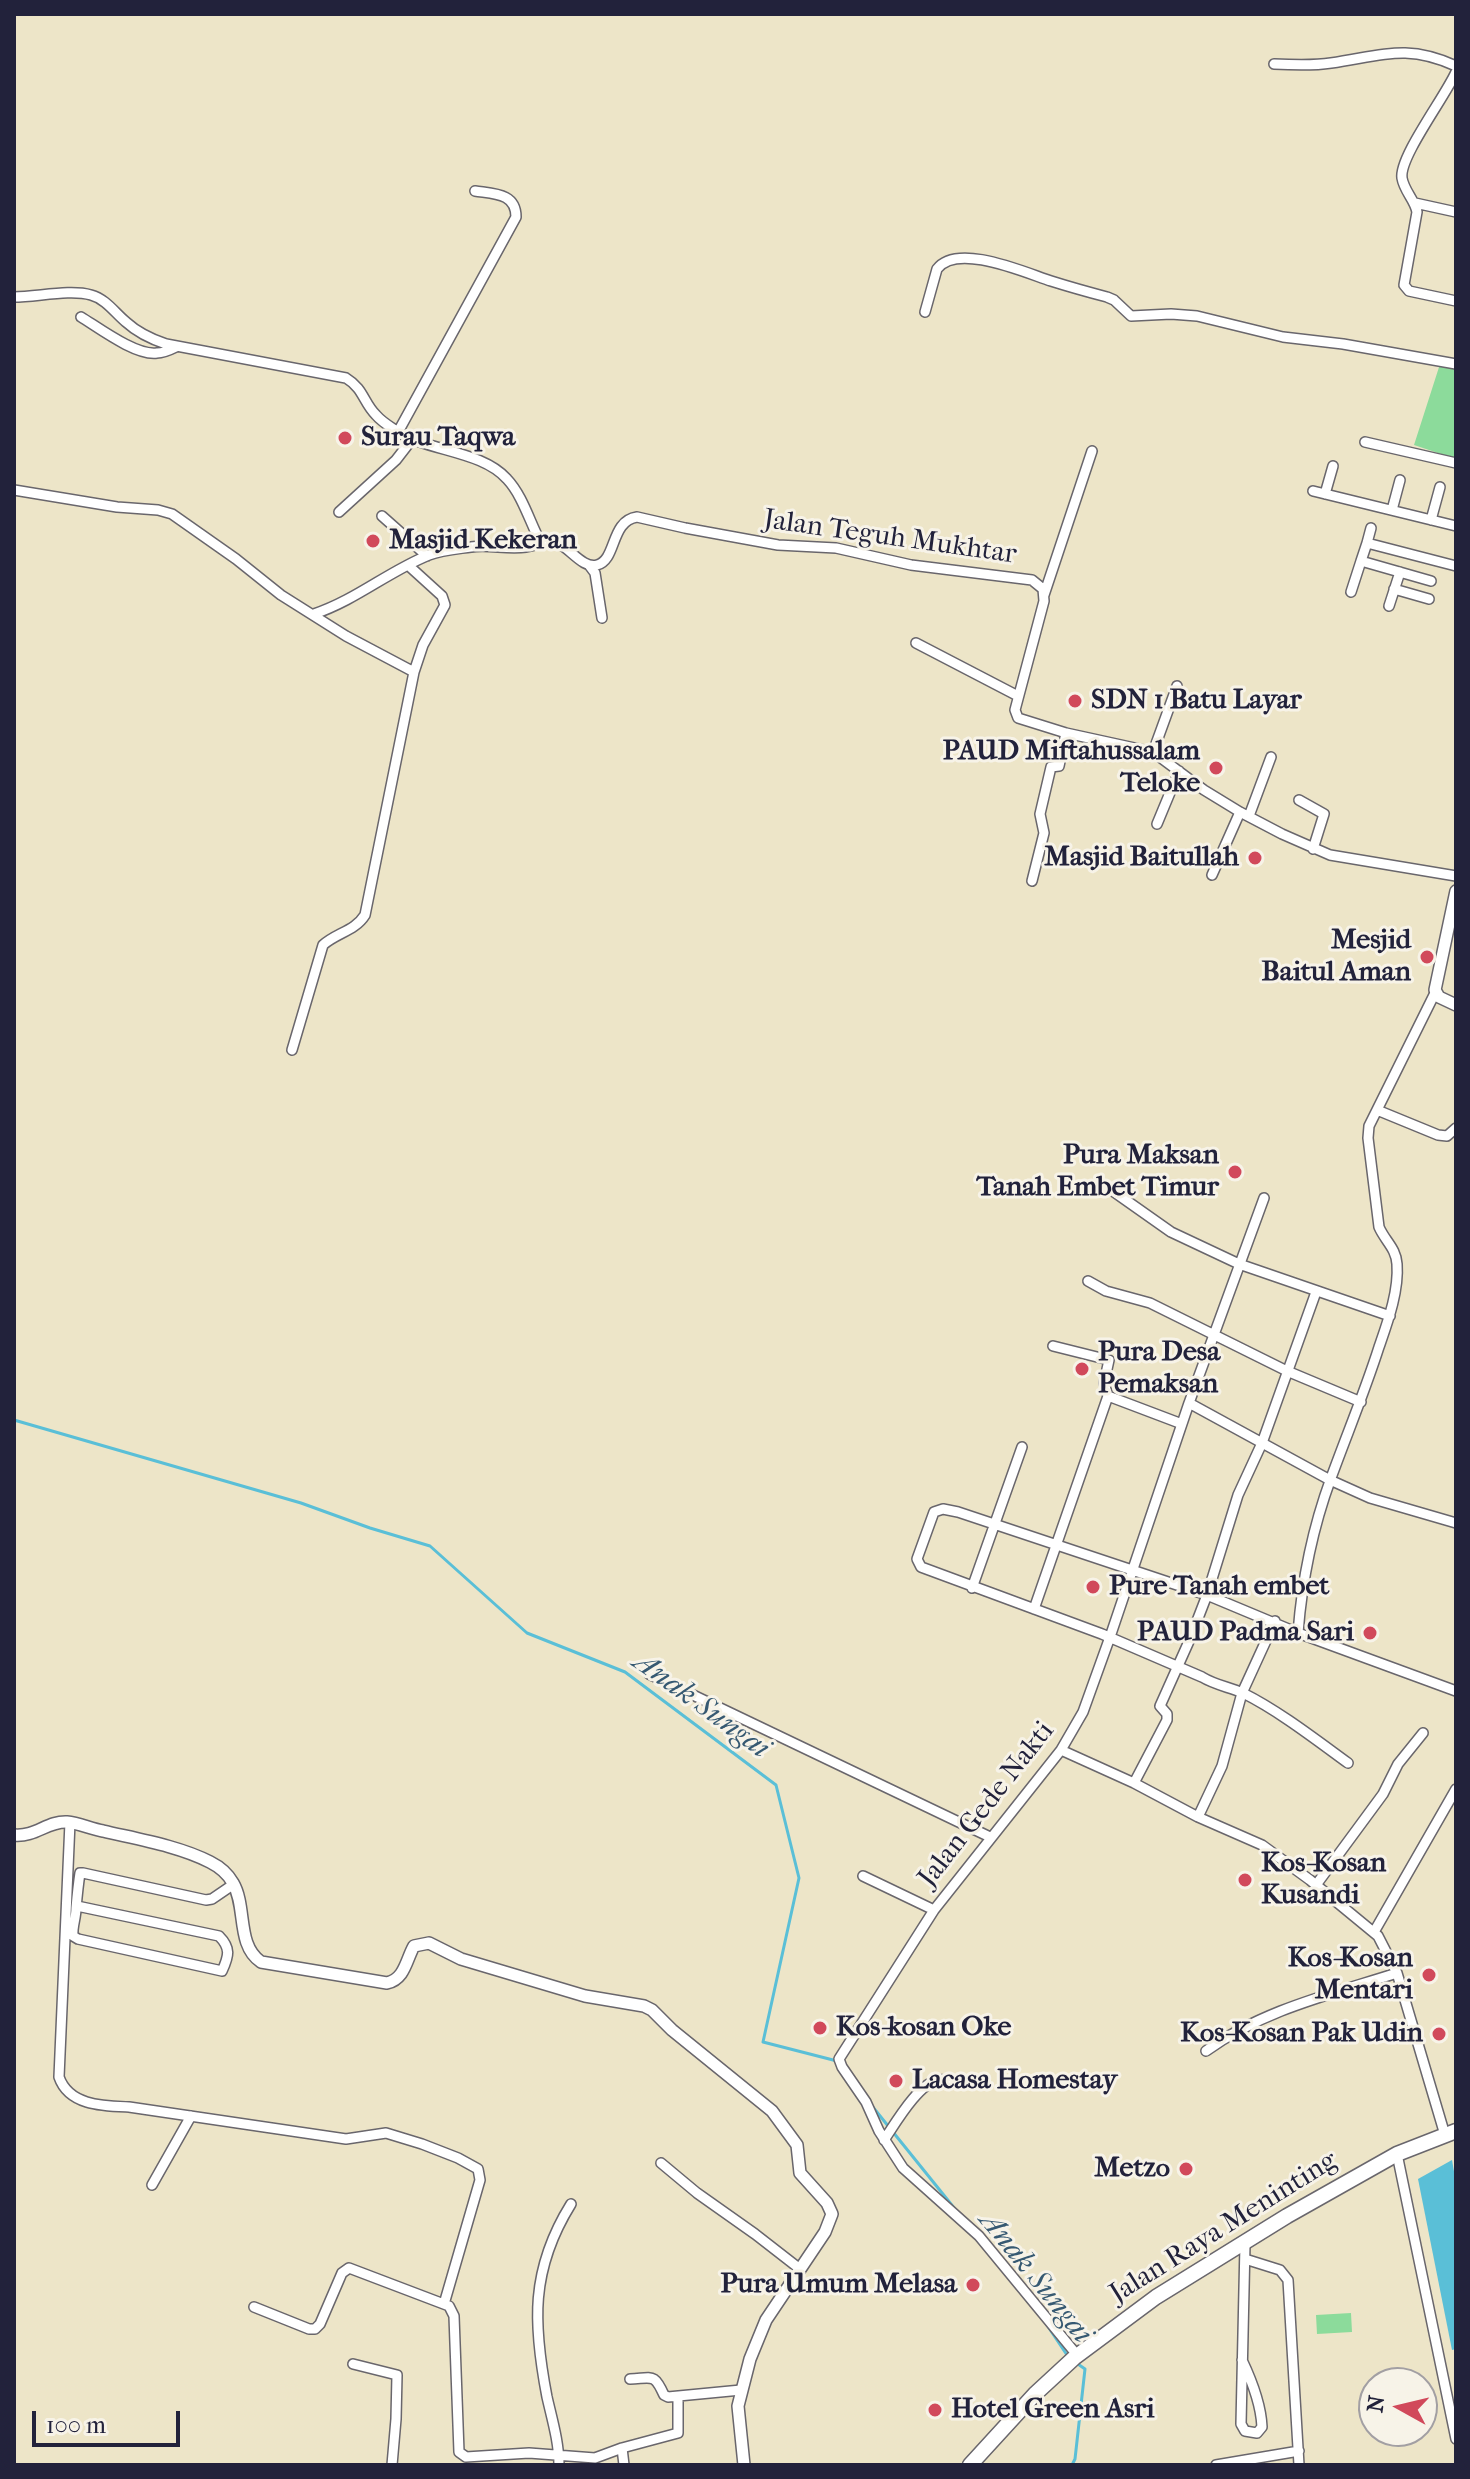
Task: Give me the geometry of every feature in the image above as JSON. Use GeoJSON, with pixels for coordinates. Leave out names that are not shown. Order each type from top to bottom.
{"type":"FeatureCollection","features":[{"type":"Feature","properties":{"kind":"highway","name":"Jalan Raya Meninting"},"geometry":{"type":"LineString","coordinates":[[970,2465],[1021,2408],[1072,2360],[1156,2297],[1245,2251],[1287,2216],[1397,2154],[1451,2133]]}},
{"type":"Feature","properties":{"kind":"street"},"geometry":{"type":"LineString","coordinates":[[1274,64],[1316,65],[1380,53],[1403,52],[1426,55],[1456,66]]}},
{"type":"Feature","properties":{"kind":"street"},"geometry":{"type":"LineString","coordinates":[[1456,72],[1403,166],[1403,183],[1417,212],[1404,285],[1409,291],[1456,301]]}},
{"type":"Feature","properties":{"kind":"street"},"geometry":{"type":"LineString","coordinates":[[398,432],[516,217],[510,199],[475,191]]}},
{"type":"Feature","properties":{"kind":"street"},"geometry":{"type":"LineString","coordinates":[[1415,203],[1456,212]]}},
{"type":"Feature","properties":{"kind":"street"},"geometry":{"type":"LineString","coordinates":[[925,312],[940,264],[970,259],[1005,266],[1107,297],[1131,316],[1197,316],[1283,337],[1456,364]]}},
{"type":"Feature","properties":{"kind":"street"},"geometry":{"type":"LineString","coordinates":[[14,297],[92,295],[113,308],[148,338],[338,375],[359,387],[376,415],[398,432],[498,470],[512,486],[546,542]]}},
{"type":"Feature","properties":{"kind":"street"},"geometry":{"type":"LineString","coordinates":[[81,317],[143,351],[159,353],[179,346]]}},
{"type":"Feature","properties":{"kind":"street"},"geometry":{"type":"LineString","coordinates":[[339,512],[396,460],[413,438]]}},
{"type":"Feature","properties":{"kind":"street"},"geometry":{"type":"LineString","coordinates":[[1365,442],[1456,463]]}},
{"type":"Feature","properties":{"kind":"street"},"geometry":{"type":"LineString","coordinates":[[1044,595],[1092,451]]}},
{"type":"Feature","properties":{"kind":"street"},"geometry":{"type":"LineString","coordinates":[[1325,494],[1333,466]]}},
{"type":"Feature","properties":{"kind":"street"},"geometry":{"type":"LineString","coordinates":[[1392,510],[1400,480]]}},
{"type":"Feature","properties":{"kind":"street"},"geometry":{"type":"LineString","coordinates":[[1431,520],[1440,487]]}},
{"type":"Feature","properties":{"kind":"street"},"geometry":{"type":"LineString","coordinates":[[14,490],[172,514],[281,595],[346,636],[414,672]]}},
{"type":"Feature","properties":{"kind":"street"},"geometry":{"type":"LineString","coordinates":[[1313,491],[1456,526]]}},
{"type":"Feature","properties":{"kind":"street"},"geometry":{"type":"LineString","coordinates":[[382,516],[427,556]]}},
{"type":"Feature","properties":{"kind":"street","name":"Jalan Teguh Mukhtar"},"geometry":{"type":"LineString","coordinates":[[589,565],[601,564],[622,524],[637,517],[778,545],[836,548],[911,565],[1032,580],[1044,595],[1018,696]]}},
{"type":"Feature","properties":{"kind":"street"},"geometry":{"type":"LineString","coordinates":[[1351,592],[1371,528]]}},
{"type":"Feature","properties":{"kind":"street"},"geometry":{"type":"LineString","coordinates":[[314,614],[357,596],[427,556],[471,547],[530,547],[546,542],[562,545],[595,573],[602,618]]}},
{"type":"Feature","properties":{"kind":"street"},"geometry":{"type":"LineString","coordinates":[[1367,543],[1456,566]]}},
{"type":"Feature","properties":{"kind":"street"},"geometry":{"type":"LineString","coordinates":[[1361,561],[1431,581]]}},
{"type":"Feature","properties":{"kind":"street"},"geometry":{"type":"LineString","coordinates":[[292,1050],[323,945],[355,928],[365,915],[414,672],[423,645],[445,601],[409,566]]}},
{"type":"Feature","properties":{"kind":"street"},"geometry":{"type":"LineString","coordinates":[[1389,606],[1400,572]]}},
{"type":"Feature","properties":{"kind":"street"},"geometry":{"type":"LineString","coordinates":[[1394,589],[1429,599]]}},
{"type":"Feature","properties":{"kind":"street"},"geometry":{"type":"LineString","coordinates":[[916,643],[1018,696],[1015,710],[1018,718],[1066,733],[1153,752],[1204,790],[1313,849],[1339,858],[1456,876]]}},
{"type":"Feature","properties":{"kind":"street"},"geometry":{"type":"LineString","coordinates":[[1153,752],[1177,686]]}},
{"type":"Feature","properties":{"kind":"street"},"geometry":{"type":"LineString","coordinates":[[1032,881],[1044,833],[1040,814],[1051,767],[1059,766],[1066,733]]}},
{"type":"Feature","properties":{"kind":"street"},"geometry":{"type":"LineString","coordinates":[[1212,875],[1271,757]]}},
{"type":"Feature","properties":{"kind":"street"},"geometry":{"type":"LineString","coordinates":[[1157,824],[1179,771]]}},
{"type":"Feature","properties":{"kind":"street"},"geometry":{"type":"LineString","coordinates":[[1299,800],[1324,814],[1313,849]]}},
{"type":"Feature","properties":{"kind":"street"},"geometry":{"type":"LineString","coordinates":[[1298,1633],[1310,1555],[1330,1480],[1390,1316],[1397,1262],[1393,1247],[1379,1227],[1369,1126],[1435,993],[1456,891]]}},
{"type":"Feature","properties":{"kind":"street"},"geometry":{"type":"LineString","coordinates":[[1435,993],[1456,1005]]}},
{"type":"Feature","properties":{"kind":"street"},"geometry":{"type":"LineString","coordinates":[[1377,1110],[1438,1135],[1447,1136],[1456,1128]]}},
{"type":"Feature","properties":{"kind":"street"},"geometry":{"type":"LineString","coordinates":[[1110,1189],[1171,1232],[1239,1264],[1390,1316]]}},
{"type":"Feature","properties":{"kind":"street","name":"Jalan Gede Nakti"},"geometry":{"type":"LineString","coordinates":[[1072,2360],[979,2236],[903,2168],[888,2134],[839,2060],[934,1910],[1061,1750],[1083,1712],[1189,1403],[1264,1198]]}},
{"type":"Feature","properties":{"kind":"street"},"geometry":{"type":"LineString","coordinates":[[1088,1281],[1106,1291],[1150,1303],[1287,1371],[1361,1402]]}},
{"type":"Feature","properties":{"kind":"street"},"geometry":{"type":"LineString","coordinates":[[1134,1783],[1167,1720],[1167,1714],[1159,1707],[1207,1595],[1238,1495],[1262,1443],[1316,1292]]}},
{"type":"Feature","properties":{"kind":"street"},"geometry":{"type":"LineString","coordinates":[[1034,1609],[1108,1396],[1104,1383],[1109,1360],[1053,1346]]}},
{"type":"Feature","properties":{"kind":"street"},"geometry":{"type":"LineString","coordinates":[[1108,1396],[1182,1424]]}},
{"type":"Feature","properties":{"kind":"street"},"geometry":{"type":"LineString","coordinates":[[1189,1403],[1330,1480],[1370,1498],[1456,1523]]}},
{"type":"Feature","properties":{"kind":"street"},"geometry":{"type":"LineString","coordinates":[[972,1588],[1022,1447]]}},
{"type":"Feature","properties":{"kind":"street"},"geometry":{"type":"LineString","coordinates":[[1348,1763],[1242,1693],[1215,1685],[1110,1637],[921,1567],[918,1557],[934,1512],[943,1509],[958,1512],[1057,1543],[1207,1595],[1298,1633],[1456,1691]]}},
{"type":"Feature","properties":{"kind":"street"},"geometry":{"type":"LineString","coordinates":[[1198,1817],[1222,1766],[1242,1693],[1275,1621]]}},
{"type":"Feature","properties":{"kind":"street"},"geometry":{"type":"LineString","coordinates":[[649,1674],[990,1837]]}},
{"type":"Feature","properties":{"kind":"street"},"geometry":{"type":"LineString","coordinates":[[1316,1885],[1383,1794],[1398,1764],[1423,1733]]}},
{"type":"Feature","properties":{"kind":"street"},"geometry":{"type":"LineString","coordinates":[[1061,1750],[1232,1833],[1249,1837],[1374,1932],[1397,1973],[1451,2133]]}},
{"type":"Feature","properties":{"kind":"street"},"geometry":{"type":"LineString","coordinates":[[1374,1932],[1456,1789]]}},
{"type":"Feature","properties":{"kind":"street"},"geometry":{"type":"LineString","coordinates":[[70,1822],[60,2082],[73,2094],[92,2104],[346,2139],[386,2133],[431,2147],[475,2167],[480,2172],[480,2180],[444,2304]]}},
{"type":"Feature","properties":{"kind":"street"},"geometry":{"type":"LineString","coordinates":[[14,1835],[25,1836],[55,1823],[70,1822],[207,1860],[225,1872],[234,1884],[248,1949],[261,1962],[387,1983],[396,1980],[402,1973],[414,1946],[429,1943],[461,1959],[585,1996],[652,2010],[672,2030],[772,2111],[796,2143],[800,2173],[832,2210],[825,2232],[766,2320],[755,2346],[738,2406],[744,2465]]}},
{"type":"Feature","properties":{"kind":"street"},"geometry":{"type":"LineString","coordinates":[[77,1906],[219,1936],[227,1943],[229,1957],[222,1971],[78,1939],[73,1936],[72,1926],[77,1906],[75,1900],[80,1873],[206,1900],[234,1884]]}},
{"type":"Feature","properties":{"kind":"street"},"geometry":{"type":"LineString","coordinates":[[863,1876],[934,1910]]}},
{"type":"Feature","properties":{"kind":"street"},"geometry":{"type":"LineString","coordinates":[[1206,2051],[1269,2015],[1397,1973]]}},
{"type":"Feature","properties":{"kind":"street"},"geometry":{"type":"LineString","coordinates":[[888,2134],[902,2112],[927,2084],[942,2079],[964,2084]]}},
{"type":"Feature","properties":{"kind":"street"},"geometry":{"type":"LineString","coordinates":[[152,2185],[191,2116]]}},
{"type":"Feature","properties":{"kind":"street"},"geometry":{"type":"LineString","coordinates":[[1397,2154],[1456,2439]]}},
{"type":"Feature","properties":{"kind":"street"},"geometry":{"type":"LineString","coordinates":[[661,2163],[800,2269]]}},
{"type":"Feature","properties":{"kind":"street"},"geometry":{"type":"LineString","coordinates":[[559,2461],[538,2348],[538,2300],[550,2243],[571,2204]]}},
{"type":"Feature","properties":{"kind":"street"},"geometry":{"type":"LineString","coordinates":[[1242,2360],[1253,2382],[1262,2417],[1262,2427],[1257,2433],[1245,2431],[1241,2424],[1242,2360],[1245,2251],[1280,2270],[1288,2280],[1299,2465]]}},
{"type":"Feature","properties":{"kind":"street"},"geometry":{"type":"LineString","coordinates":[[254,2307],[315,2329],[342,2273],[349,2268],[452,2309],[457,2437],[460,2455],[466,2457],[529,2453],[559,2461],[595,2458],[678,2433],[678,2396]]}},
{"type":"Feature","properties":{"kind":"street"},"geometry":{"type":"LineString","coordinates":[[353,2364],[397,2375],[392,2465]]}},
{"type":"Feature","properties":{"kind":"street"},"geometry":{"type":"LineString","coordinates":[[630,2379],[654,2379],[659,2382],[664,2395],[741,2390]]}},
{"type":"Feature","properties":{"kind":"street"},"geometry":{"type":"LineString","coordinates":[[622,2448],[624,2465]]}},
{"type":"Feature","properties":{"kind":"street"},"geometry":{"type":"LineString","coordinates":[[1216,2465],[1299,2451]]}},
{"type":"Feature","properties":{"kind":"green space"},"geometry":{"type":"Polygon","coordinates":[[[1440,364],[1456,369],[1456,459],[1414,445],[1440,364]]]}},
{"type":"Feature","properties":{"kind":"green space"},"geometry":{"type":"Polygon","coordinates":[[[1351,2313],[1352,2332],[1317,2334],[1316,2315],[1351,2313]]]}},
{"type":"Feature","properties":{"kind":"water"},"geometry":{"type":"Polygon","coordinates":[[[1452,2160],[1456,2183],[1456,2349],[1452,2350],[1418,2179],[1452,2160]]]}},
{"type":"Feature","properties":{"kind":"waterway","name":"Anak Sungai"},"geometry":{"type":"LineString","coordinates":[[14,1420],[301,1503],[430,1546],[527,1633],[625,1672],[776,1785],[799,1878],[763,2042],[837,2061]]}},
{"type":"Feature","properties":{"kind":"waterway","name":"Anak Sungai"},"geometry":{"type":"LineString","coordinates":[[872,2106],[955,2209]]}},
{"type":"Feature","properties":{"kind":"waterway","name":"Anak Sungai"},"geometry":{"type":"LineString","coordinates":[[1047,2325],[1069,2358]]}},
{"type":"Feature","properties":{"kind":"waterway","name":"Anak Sungai"},"geometry":{"type":"LineString","coordinates":[[1072,2465],[1085,2369],[1075,2362]]}},
{"type":"Feature","properties":{"kind":"place","name":"Surau Taqwa"},"geometry":{"type":"Point","coordinates":[345,438]}},
{"type":"Feature","properties":{"kind":"place","name":"Masjid Kekeran"},"geometry":{"type":"Point","coordinates":[373,541]}},
{"type":"Feature","properties":{"kind":"place","name":"SDN 1 Batu Layar"},"geometry":{"type":"Point","coordinates":[1075,701]}},
{"type":"Feature","properties":{"kind":"place","name":"PAUD Miftahussalam Teloke"},"geometry":{"type":"Point","coordinates":[1216,768]}},
{"type":"Feature","properties":{"kind":"place","name":"Masjid Baitullah"},"geometry":{"type":"Point","coordinates":[1255,858]}},
{"type":"Feature","properties":{"kind":"place","name":"Mesjid Baitul Aman"},"geometry":{"type":"Point","coordinates":[1427,957]}},
{"type":"Feature","properties":{"kind":"place","name":"Pura Maksan Tanah Embet Timur"},"geometry":{"type":"Point","coordinates":[1235,1172]}},
{"type":"Feature","properties":{"kind":"place","name":"Pura Desa Pemaksan"},"geometry":{"type":"Point","coordinates":[1082,1369]}},
{"type":"Feature","properties":{"kind":"place","name":"Pure Tanah embet"},"geometry":{"type":"Point","coordinates":[1093,1587]}},
{"type":"Feature","properties":{"kind":"place","name":"PAUD Padma Sari"},"geometry":{"type":"Point","coordinates":[1370,1633]}},
{"type":"Feature","properties":{"kind":"place","name":"Kos-Kosan Kusandi"},"geometry":{"type":"Point","coordinates":[1245,1880]}},
{"type":"Feature","properties":{"kind":"place","name":"Kos-Kosan Mentari"},"geometry":{"type":"Point","coordinates":[1429,1975]}},
{"type":"Feature","properties":{"kind":"place","name":"Kos-kosan Oke"},"geometry":{"type":"Point","coordinates":[820,2028]}},
{"type":"Feature","properties":{"kind":"place","name":"Kos-Kosan Pak Udin"},"geometry":{"type":"Point","coordinates":[1439,2034]}},
{"type":"Feature","properties":{"kind":"place","name":"Lacasa Homestay"},"geometry":{"type":"Point","coordinates":[896,2081]}},
{"type":"Feature","properties":{"kind":"place","name":"Metzo"},"geometry":{"type":"Point","coordinates":[1186,2169]}},
{"type":"Feature","properties":{"kind":"place","name":"Pura Umum Melasa"},"geometry":{"type":"Point","coordinates":[973,2285]}},
{"type":"Feature","properties":{"kind":"place","name":"Hotel Green Asri"},"geometry":{"type":"Point","coordinates":[935,2410]}}]}
